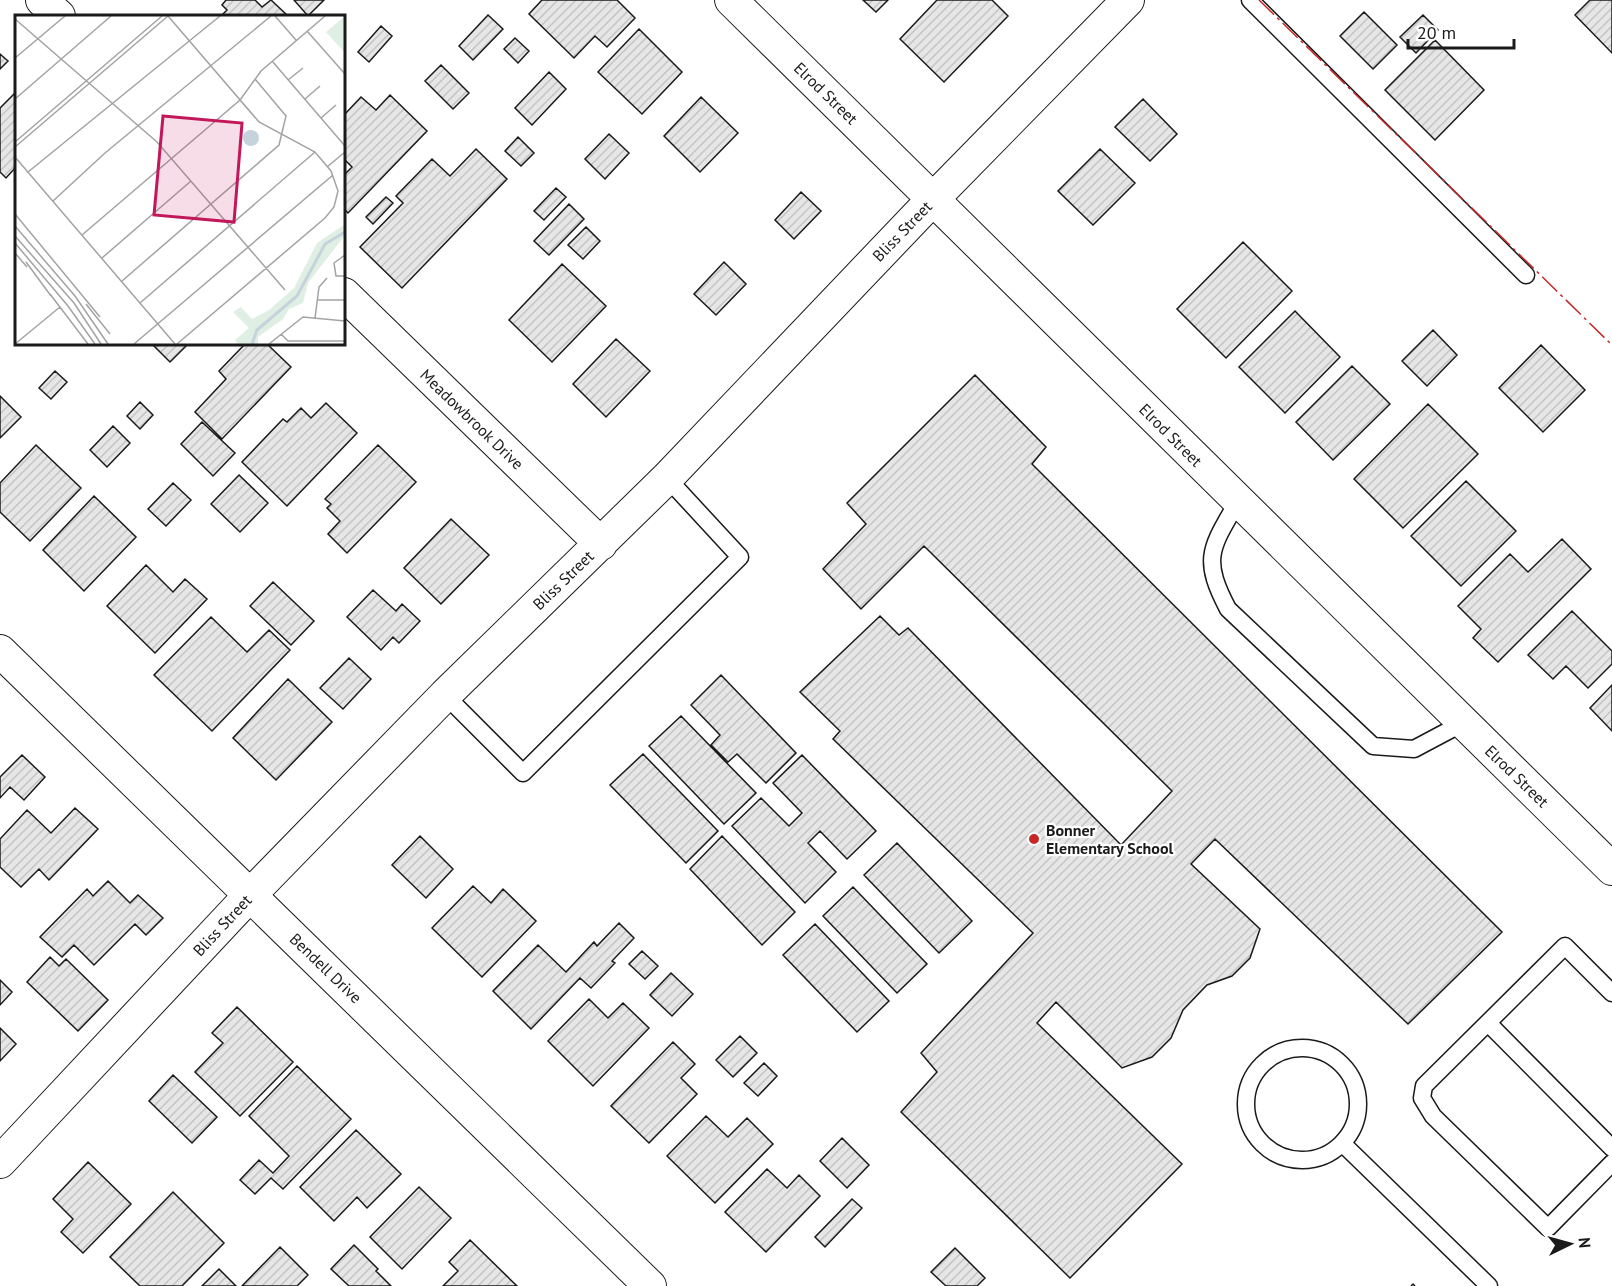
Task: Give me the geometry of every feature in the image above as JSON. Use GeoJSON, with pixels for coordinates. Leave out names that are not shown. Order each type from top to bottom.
{"type":"FeatureCollection","features":[{"type":"Feature","properties":{"kind":"street"},"geometry":{"type":"LineString","coordinates":[[42,0],[58,15]]}},
{"type":"Feature","properties":{"kind":"street","name":"Elrod Street"},"geometry":{"type":"LineString","coordinates":[[731,0],[1612,868]]}},
{"type":"Feature","properties":{"kind":"street","name":"Bliss Street"},"geometry":{"type":"LineString","coordinates":[[0,1162],[251,894],[445,695],[667,478],[934,198],[1128,0]]}},
{"type":"Feature","properties":{"kind":"street","name":"Meadowbrook Drive"},"geometry":{"type":"LineString","coordinates":[[345,295],[601,544]]}},
{"type":"Feature","properties":{"kind":"street","name":"Bendell Drive"},"geometry":{"type":"LineString","coordinates":[[0,651],[650,1286]]}},
{"type":"Feature","properties":{"kind":"lane"},"geometry":{"type":"LineString","coordinates":[[1250,0],[1526,275]]}},
{"type":"Feature","properties":{"kind":"lane"},"geometry":{"type":"LineString","coordinates":[[445,695],[523,773],[740,557],[667,478]]}},
{"type":"Feature","properties":{"kind":"lane"},"geometry":{"type":"LineString","coordinates":[[1238,501],[1213,545],[1214,582],[1228,609],[1373,746],[1414,749],[1463,723]]}},
{"type":"Feature","properties":{"kind":"lane"},"geometry":{"type":"LineString","coordinates":[[1612,993],[1565,946],[1424,1086],[1422,1098],[1433,1116],[1548,1228],[1612,1163]]}},
{"type":"Feature","properties":{"kind":"lane"},"geometry":{"type":"LineString","coordinates":[[1488,1023],[1612,1148]]}},
{"type":"Feature","properties":{"kind":"lane"},"geometry":{"type":"LineString","coordinates":[[1301,1047],[1322,1051],[1341,1063],[1353,1082],[1358,1103],[1354,1125],[1342,1143],[1324,1156],[1303,1161],[1281,1157],[1263,1145],[1250,1126],[1246,1105],[1249,1083],[1261,1064],[1280,1052],[1301,1047]]}},
{"type":"Feature","properties":{"kind":"lane"},"geometry":{"type":"LineString","coordinates":[[1342,1143],[1488,1286]]}},
{"type":"Feature","properties":{"kind":"building"},"geometry":{"type":"Polygon","coordinates":[[[226,0],[255,0],[262,7],[271,0],[287,15],[222,15],[227,10],[222,5],[226,0]]]}},
{"type":"Feature","properties":{"kind":"building"},"geometry":{"type":"Polygon","coordinates":[[[294,0],[324,0],[309,15],[294,0]]]}},
{"type":"Feature","properties":{"kind":"building"},"geometry":{"type":"Polygon","coordinates":[[[542,0],[617,0],[635,18],[607,47],[595,36],[574,58],[529,14],[542,0]]]}},
{"type":"Feature","properties":{"kind":"building"},"geometry":{"type":"Polygon","coordinates":[[[863,0],[888,0],[876,12],[863,0]]]}},
{"type":"Feature","properties":{"kind":"building"},"geometry":{"type":"Polygon","coordinates":[[[937,0],[992,0],[1008,16],[944,82],[900,39],[937,0]]]}},
{"type":"Feature","properties":{"kind":"building"},"geometry":{"type":"Polygon","coordinates":[[[1590,0],[1612,0],[1612,53],[1575,15],[1590,0]]]}},
{"type":"Feature","properties":{"kind":"building"},"geometry":{"type":"Polygon","coordinates":[[[1364,12],[1397,45],[1373,69],[1340,36],[1364,12]]]}},
{"type":"Feature","properties":{"kind":"building"},"geometry":{"type":"Polygon","coordinates":[[[488,15],[503,29],[473,60],[459,46],[488,15]]]}},
{"type":"Feature","properties":{"kind":"building"},"geometry":{"type":"Polygon","coordinates":[[[1423,15],[1438,30],[1416,53],[1400,37],[1423,15]]]}},
{"type":"Feature","properties":{"kind":"building"},"geometry":{"type":"Polygon","coordinates":[[[381,26],[392,36],[369,62],[358,52],[381,26]]]}},
{"type":"Feature","properties":{"kind":"building"},"geometry":{"type":"Polygon","coordinates":[[[639,29],[682,72],[642,114],[598,72],[639,29]]]}},
{"type":"Feature","properties":{"kind":"building"},"geometry":{"type":"Polygon","coordinates":[[[515,38],[529,51],[518,63],[504,49],[515,38]]]}},
{"type":"Feature","properties":{"kind":"building"},"geometry":{"type":"Polygon","coordinates":[[[1435,40],[1484,90],[1435,140],[1385,90],[1435,40]]]}},
{"type":"Feature","properties":{"kind":"building"},"geometry":{"type":"Polygon","coordinates":[[[0,54],[8,61],[0,69],[0,54]]]}},
{"type":"Feature","properties":{"kind":"building"},"geometry":{"type":"Polygon","coordinates":[[[441,65],[469,93],[453,109],[425,81],[441,65]]]}},
{"type":"Feature","properties":{"kind":"building"},"geometry":{"type":"Polygon","coordinates":[[[549,72],[566,89],[532,125],[515,108],[549,72]]]}},
{"type":"Feature","properties":{"kind":"building"},"geometry":{"type":"Polygon","coordinates":[[[15,93],[15,168],[6,178],[0,172],[0,108],[15,93]]]}},
{"type":"Feature","properties":{"kind":"building"},"geometry":{"type":"Polygon","coordinates":[[[390,95],[427,131],[348,213],[345,210],[345,174],[352,167],[345,160],[345,114],[361,97],[376,110],[390,95]]]}},
{"type":"Feature","properties":{"kind":"building"},"geometry":{"type":"Polygon","coordinates":[[[701,97],[738,133],[700,172],[664,136],[701,97]]]}},
{"type":"Feature","properties":{"kind":"building"},"geometry":{"type":"Polygon","coordinates":[[[1143,99],[1177,134],[1150,161],[1115,127],[1143,99]]]}},
{"type":"Feature","properties":{"kind":"building"},"geometry":{"type":"Polygon","coordinates":[[[609,134],[629,153],[605,179],[585,159],[609,134]]]}},
{"type":"Feature","properties":{"kind":"building"},"geometry":{"type":"Polygon","coordinates":[[[518,137],[534,153],[521,166],[505,151],[518,137]]]}},
{"type":"Feature","properties":{"kind":"building"},"geometry":{"type":"Polygon","coordinates":[[[476,149],[507,179],[402,288],[360,247],[403,203],[396,196],[432,159],[450,176],[476,149]]]}},
{"type":"Feature","properties":{"kind":"building"},"geometry":{"type":"Polygon","coordinates":[[[1100,149],[1135,183],[1093,225],[1058,191],[1100,149]]]}},
{"type":"Feature","properties":{"kind":"building"},"geometry":{"type":"Polygon","coordinates":[[[556,188],[566,197],[544,220],[534,211],[556,188]]]}},
{"type":"Feature","properties":{"kind":"building"},"geometry":{"type":"Polygon","coordinates":[[[801,192],[821,211],[794,239],[775,220],[801,192]]]}},
{"type":"Feature","properties":{"kind":"building"},"geometry":{"type":"Polygon","coordinates":[[[386,197],[393,203],[373,224],[366,217],[386,197]]]}},
{"type":"Feature","properties":{"kind":"building"},"geometry":{"type":"Polygon","coordinates":[[[569,204],[584,219],[549,255],[534,241],[569,204]]]}},
{"type":"Feature","properties":{"kind":"building"},"geometry":{"type":"Polygon","coordinates":[[[586,227],[600,241],[583,259],[568,245],[586,227]]]}},
{"type":"Feature","properties":{"kind":"building"},"geometry":{"type":"Polygon","coordinates":[[[1243,242],[1292,291],[1226,358],[1177,309],[1243,242]]]}},
{"type":"Feature","properties":{"kind":"building"},"geometry":{"type":"Polygon","coordinates":[[[724,262],[746,284],[716,315],[694,294],[724,262]]]}},
{"type":"Feature","properties":{"kind":"building"},"geometry":{"type":"Polygon","coordinates":[[[562,264],[606,306],[552,362],[509,320],[562,264]]]}},
{"type":"Feature","properties":{"kind":"building"},"geometry":{"type":"Polygon","coordinates":[[[1295,311],[1340,357],[1285,413],[1239,367],[1295,311]]]}},
{"type":"Feature","properties":{"kind":"building"},"geometry":{"type":"Polygon","coordinates":[[[1433,330],[1457,355],[1427,386],[1402,361],[1433,330]]]}},
{"type":"Feature","properties":{"kind":"building"},"geometry":{"type":"Polygon","coordinates":[[[616,339],[650,371],[606,417],[573,384],[616,339]]]}},
{"type":"Feature","properties":{"kind":"building"},"geometry":{"type":"Polygon","coordinates":[[[153,345],[187,345],[170,362],[153,345]]]}},
{"type":"Feature","properties":{"kind":"building"},"geometry":{"type":"Polygon","coordinates":[[[244,345],[268,345],[291,367],[222,439],[195,412],[226,379],[219,371],[244,345]]]}},
{"type":"Feature","properties":{"kind":"building"},"geometry":{"type":"Polygon","coordinates":[[[1541,345],[1585,390],[1543,432],[1499,388],[1541,345]]]}},
{"type":"Feature","properties":{"kind":"building"},"geometry":{"type":"Polygon","coordinates":[[[1352,366],[1390,404],[1333,460],[1296,422],[1352,366]]]}},
{"type":"Feature","properties":{"kind":"building"},"geometry":{"type":"Polygon","coordinates":[[[55,371],[67,382],[51,399],[39,388],[55,371]]]}},
{"type":"Feature","properties":{"kind":"building"},"geometry":{"type":"Polygon","coordinates":[[[975,375],[1046,447],[1032,464],[1502,932],[1408,1024],[1215,839],[1191,864],[1260,929],[1250,958],[1232,976],[1207,985],[1183,1010],[1171,1038],[1152,1057],[1122,1068],[1056,1002],[1037,1023],[1182,1164],[1070,1278],[901,1112],[937,1072],[921,1053],[1033,933],[833,739],[840,731],[800,692],[880,616],[899,635],[908,628],[1121,845],[1172,791],[924,546],[861,609],[823,569],[866,524],[847,503],[975,375]]]}},
{"type":"Feature","properties":{"kind":"building"},"geometry":{"type":"Polygon","coordinates":[[[0,396],[21,417],[0,438],[0,396]]]}},
{"type":"Feature","properties":{"kind":"building"},"geometry":{"type":"Polygon","coordinates":[[[140,402],[153,415],[140,429],[127,416],[140,402]]]}},
{"type":"Feature","properties":{"kind":"building"},"geometry":{"type":"Polygon","coordinates":[[[326,403],[357,433],[287,506],[242,462],[283,419],[287,422],[301,408],[311,418],[326,403]]]}},
{"type":"Feature","properties":{"kind":"building"},"geometry":{"type":"Polygon","coordinates":[[[1428,404],[1478,454],[1403,528],[1354,479],[1428,404]]]}},
{"type":"Feature","properties":{"kind":"building"},"geometry":{"type":"Polygon","coordinates":[[[202,422],[235,453],[213,476],[181,444],[202,422]]]}},
{"type":"Feature","properties":{"kind":"building"},"geometry":{"type":"Polygon","coordinates":[[[113,426],[130,443],[107,467],[90,450],[113,426]]]}},
{"type":"Feature","properties":{"kind":"building"},"geometry":{"type":"Polygon","coordinates":[[[36,445],[81,488],[30,541],[0,512],[0,483],[36,445]]]}},
{"type":"Feature","properties":{"kind":"building"},"geometry":{"type":"Polygon","coordinates":[[[378,445],[416,482],[347,553],[328,534],[340,521],[327,508],[331,504],[325,499],[378,445]]]}},
{"type":"Feature","properties":{"kind":"building"},"geometry":{"type":"Polygon","coordinates":[[[239,475],[268,503],[240,532],[211,504],[239,475]]]}},
{"type":"Feature","properties":{"kind":"building"},"geometry":{"type":"Polygon","coordinates":[[[1466,481],[1516,531],[1461,586],[1411,536],[1466,481]]]}},
{"type":"Feature","properties":{"kind":"building"},"geometry":{"type":"Polygon","coordinates":[[[173,483],[191,500],[166,526],[148,509],[173,483]]]}},
{"type":"Feature","properties":{"kind":"building"},"geometry":{"type":"Polygon","coordinates":[[[94,496],[136,537],[84,591],[43,550],[94,496]]]}},
{"type":"Feature","properties":{"kind":"building"},"geometry":{"type":"Polygon","coordinates":[[[451,519],[489,555],[441,604],[404,568],[451,519]]]}},
{"type":"Feature","properties":{"kind":"building"},"geometry":{"type":"Polygon","coordinates":[[[1562,539],[1591,569],[1498,662],[1473,638],[1481,629],[1458,606],[1510,554],[1528,572],[1562,539]]]}},
{"type":"Feature","properties":{"kind":"building"},"geometry":{"type":"Polygon","coordinates":[[[146,565],[173,592],[185,579],[207,599],[155,653],[107,606],[146,565]]]}},
{"type":"Feature","properties":{"kind":"building"},"geometry":{"type":"Polygon","coordinates":[[[273,582],[314,621],[291,645],[250,606],[273,582]]]}},
{"type":"Feature","properties":{"kind":"building"},"geometry":{"type":"Polygon","coordinates":[[[373,590],[396,611],[402,604],[420,621],[399,643],[393,637],[381,650],[347,617],[373,590]]]}},
{"type":"Feature","properties":{"kind":"building"},"geometry":{"type":"Polygon","coordinates":[[[1572,611],[1612,651],[1612,664],[1588,688],[1566,666],[1553,679],[1528,655],[1572,611]]]}},
{"type":"Feature","properties":{"kind":"building"},"geometry":{"type":"Polygon","coordinates":[[[211,617],[247,652],[269,630],[290,650],[212,731],[154,675],[211,617]]]}},
{"type":"Feature","properties":{"kind":"building"},"geometry":{"type":"Polygon","coordinates":[[[349,658],[371,679],[343,709],[320,688],[349,658]]]}},
{"type":"Feature","properties":{"kind":"building"},"geometry":{"type":"Polygon","coordinates":[[[721,675],[796,753],[766,783],[737,754],[728,762],[711,745],[720,735],[691,705],[721,675]]]}},
{"type":"Feature","properties":{"kind":"building"},"geometry":{"type":"Polygon","coordinates":[[[288,679],[332,722],[276,780],[233,738],[288,679]]]}},
{"type":"Feature","properties":{"kind":"building"},"geometry":{"type":"Polygon","coordinates":[[[1612,685],[1612,731],[1590,708],[1612,685]]]}},
{"type":"Feature","properties":{"kind":"building"},"geometry":{"type":"Polygon","coordinates":[[[681,716],[756,793],[724,824],[649,746],[681,716]]]}},
{"type":"Feature","properties":{"kind":"building"},"geometry":{"type":"Polygon","coordinates":[[[643,754],[718,831],[686,863],[610,785],[643,754]]]}},
{"type":"Feature","properties":{"kind":"building"},"geometry":{"type":"Polygon","coordinates":[[[22,755],[45,777],[24,800],[10,787],[0,798],[0,777],[22,755]]]}},
{"type":"Feature","properties":{"kind":"building"},"geometry":{"type":"Polygon","coordinates":[[[802,755],[876,831],[847,859],[820,831],[808,843],[836,872],[805,903],[732,826],[761,798],[789,826],[802,813],[773,783],[802,755]]]}},
{"type":"Feature","properties":{"kind":"building"},"geometry":{"type":"Polygon","coordinates":[[[75,808],[98,829],[49,880],[39,869],[21,887],[0,867],[0,839],[27,810],[51,833],[75,808]]]}},
{"type":"Feature","properties":{"kind":"building"},"geometry":{"type":"Polygon","coordinates":[[[420,836],[453,869],[426,898],[392,865],[420,836]]]}},
{"type":"Feature","properties":{"kind":"building"},"geometry":{"type":"Polygon","coordinates":[[[722,836],[795,912],[762,945],[690,869],[722,836]]]}},
{"type":"Feature","properties":{"kind":"building"},"geometry":{"type":"Polygon","coordinates":[[[897,843],[972,921],[939,953],[864,875],[897,843]]]}},
{"type":"Feature","properties":{"kind":"building"},"geometry":{"type":"Polygon","coordinates":[[[108,881],[130,903],[138,895],[163,918],[146,935],[135,924],[94,965],[74,945],[62,957],[40,937],[87,889],[93,896],[108,881]]]}},
{"type":"Feature","properties":{"kind":"building"},"geometry":{"type":"Polygon","coordinates":[[[473,886],[491,903],[503,889],[536,921],[482,977],[432,928],[473,886]]]}},
{"type":"Feature","properties":{"kind":"building"},"geometry":{"type":"Polygon","coordinates":[[[853,887],[927,964],[897,993],[823,916],[853,887]]]}},
{"type":"Feature","properties":{"kind":"building"},"geometry":{"type":"Polygon","coordinates":[[[619,923],[634,938],[612,961],[615,963],[591,988],[580,978],[531,1029],[493,991],[538,945],[566,972],[594,942],[597,946],[619,923]]]}},
{"type":"Feature","properties":{"kind":"building"},"geometry":{"type":"Polygon","coordinates":[[[815,924],[889,1001],[857,1032],[783,955],[815,924]]]}},
{"type":"Feature","properties":{"kind":"building"},"geometry":{"type":"Polygon","coordinates":[[[642,951],[658,966],[645,979],[629,964],[642,951]]]}},
{"type":"Feature","properties":{"kind":"building"},"geometry":{"type":"Polygon","coordinates":[[[50,957],[59,966],[66,959],[108,1000],[78,1031],[27,982],[50,957]]]}},
{"type":"Feature","properties":{"kind":"building"},"geometry":{"type":"Polygon","coordinates":[[[671,973],[693,994],[672,1016],[650,995],[671,973]]]}},
{"type":"Feature","properties":{"kind":"building"},"geometry":{"type":"Polygon","coordinates":[[[0,980],[12,992],[0,1005],[0,980]]]}},
{"type":"Feature","properties":{"kind":"building"},"geometry":{"type":"Polygon","coordinates":[[[589,999],[608,1018],[623,1003],[649,1028],[593,1086],[548,1041],[589,999]]]}},
{"type":"Feature","properties":{"kind":"building"},"geometry":{"type":"Polygon","coordinates":[[[237,1007],[293,1062],[240,1116],[195,1072],[223,1043],[212,1033],[237,1007]]]}},
{"type":"Feature","properties":{"kind":"building"},"geometry":{"type":"Polygon","coordinates":[[[0,1028],[16,1044],[0,1061],[0,1028]]]}},
{"type":"Feature","properties":{"kind":"building"},"geometry":{"type":"Polygon","coordinates":[[[740,1036],[757,1053],[733,1077],[716,1060],[740,1036]]]}},
{"type":"Feature","properties":{"kind":"building"},"geometry":{"type":"Polygon","coordinates":[[[673,1042],[695,1064],[681,1078],[697,1094],[649,1143],[611,1106],[673,1042]]]}},
{"type":"Feature","properties":{"kind":"building"},"geometry":{"type":"Polygon","coordinates":[[[764,1063],[777,1076],[758,1096],[744,1083],[764,1063]]]}},
{"type":"Feature","properties":{"kind":"building"},"geometry":{"type":"Polygon","coordinates":[[[297,1066],[351,1119],[283,1189],[271,1178],[255,1194],[240,1180],[259,1160],[273,1173],[289,1156],[249,1116],[297,1066]]]}},
{"type":"Feature","properties":{"kind":"building"},"geometry":{"type":"Polygon","coordinates":[[[173,1075],[217,1117],[192,1143],[149,1101],[173,1075]]]}},
{"type":"Feature","properties":{"kind":"building"},"geometry":{"type":"Polygon","coordinates":[[[706,1116],[728,1137],[747,1118],[773,1144],[715,1203],[667,1156],[706,1116]]]}},
{"type":"Feature","properties":{"kind":"building"},"geometry":{"type":"Polygon","coordinates":[[[356,1130],[401,1174],[367,1208],[357,1197],[334,1221],[300,1187],[356,1130]]]}},
{"type":"Feature","properties":{"kind":"building"},"geometry":{"type":"Polygon","coordinates":[[[842,1138],[869,1165],[847,1188],[820,1161],[842,1138]]]}},
{"type":"Feature","properties":{"kind":"building"},"geometry":{"type":"Polygon","coordinates":[[[88,1162],[131,1204],[83,1253],[61,1232],[73,1219],[53,1199],[88,1162]]]}},
{"type":"Feature","properties":{"kind":"building"},"geometry":{"type":"Polygon","coordinates":[[[767,1169],[787,1188],[799,1175],[820,1196],[766,1252],[725,1212],[767,1169]]]}},
{"type":"Feature","properties":{"kind":"building"},"geometry":{"type":"Polygon","coordinates":[[[419,1187],[451,1218],[402,1269],[370,1237],[419,1187]]]}},
{"type":"Feature","properties":{"kind":"building"},"geometry":{"type":"Polygon","coordinates":[[[173,1192],[224,1243],[182,1286],[140,1286],[110,1257],[173,1192]]]}},
{"type":"Feature","properties":{"kind":"building"},"geometry":{"type":"Polygon","coordinates":[[[852,1199],[862,1208],[825,1247],[815,1237],[852,1199]]]}},
{"type":"Feature","properties":{"kind":"building"},"geometry":{"type":"Polygon","coordinates":[[[470,1240],[517,1286],[443,1286],[458,1271],[449,1262],[470,1240]]]}},
{"type":"Feature","properties":{"kind":"building"},"geometry":{"type":"Polygon","coordinates":[[[354,1245],[391,1286],[349,1286],[331,1269],[354,1245]]]}},
{"type":"Feature","properties":{"kind":"building"},"geometry":{"type":"Polygon","coordinates":[[[280,1247],[308,1275],[297,1286],[242,1286],[280,1247]]]}},
{"type":"Feature","properties":{"kind":"building"},"geometry":{"type":"Polygon","coordinates":[[[955,1248],[985,1278],[977,1286],[946,1286],[931,1272],[955,1248]]]}},
{"type":"Feature","properties":{"kind":"building"},"geometry":{"type":"Polygon","coordinates":[[[219,1269],[236,1286],[202,1286],[219,1269]]]}},
{"type":"Feature","properties":{"kind":"fence"},"geometry":{"type":"LineString","coordinates":[[1411,1286],[1413,1284],[1415,1286]]}},
{"type":"Feature","properties":{"kind":"power"},"geometry":{"type":"LineString","coordinates":[[1259,0],[1612,345]]}},
{"type":"Feature","properties":{"kind":"place","name":"Bonner Elementary School"},"geometry":{"type":"Point","coordinates":[1034,839]}}]}
